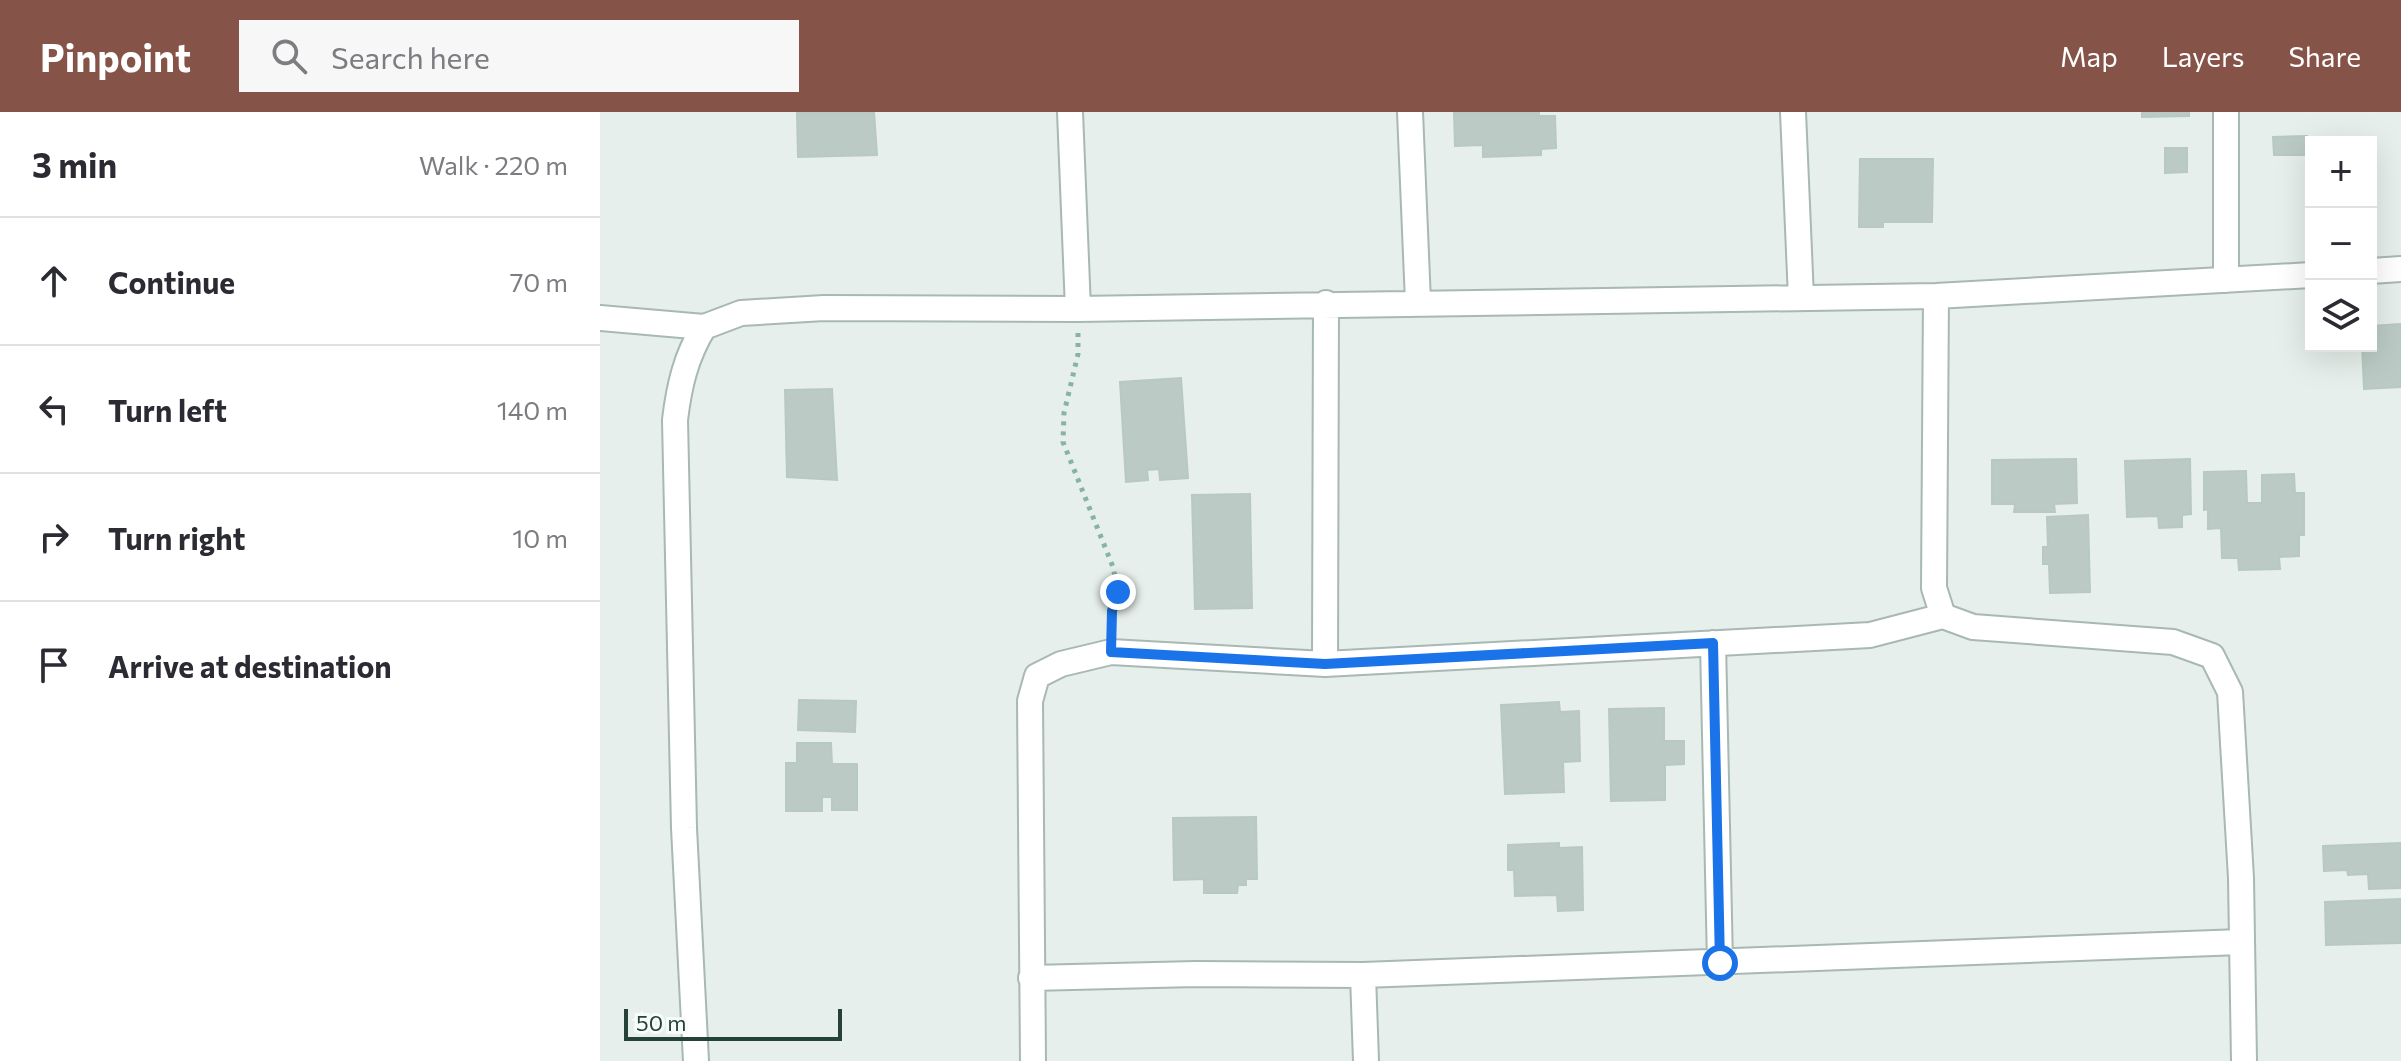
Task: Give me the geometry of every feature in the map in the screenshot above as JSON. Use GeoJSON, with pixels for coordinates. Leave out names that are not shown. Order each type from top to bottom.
{"type":"FeatureCollection","features":[{"type":"Feature","properties":{"kind":"street"},"geometry":{"type":"LineString","coordinates":[[1070,112],[1078,309]]}},
{"type":"Feature","properties":{"kind":"street"},"geometry":{"type":"LineString","coordinates":[[1410,112],[1418,302]]}},
{"type":"Feature","properties":{"kind":"street"},"geometry":{"type":"LineString","coordinates":[[1793,112],[1801,298]]}},
{"type":"Feature","properties":{"kind":"street"},"geometry":{"type":"LineString","coordinates":[[2226,112],[2226,280]]}},
{"type":"Feature","properties":{"kind":"street"},"geometry":{"type":"LineString","coordinates":[[2377,271],[2401,269]]}},
{"type":"Feature","properties":{"kind":"street"},"geometry":{"type":"LineString","coordinates":[[600,318],[704,327],[741,313],[824,308],[1078,309],[1936,296],[2305,275]]}},
{"type":"Feature","properties":{"kind":"street"},"geometry":{"type":"LineString","coordinates":[[1936,296],[1934,588],[1943,616]]}},
{"type":"Feature","properties":{"kind":"street"},"geometry":{"type":"LineString","coordinates":[[1325,664],[1326,303]]}},
{"type":"Feature","properties":{"kind":"street"},"geometry":{"type":"LineString","coordinates":[[696,1061],[684,828],[675,420],[678,391],[691,349],[704,327]]}},
{"type":"Feature","properties":{"kind":"street"},"geometry":{"type":"LineString","coordinates":[[1033,1061],[1030,701],[1037,676],[1061,664],[1111,652],[1325,664],[1870,635],[1943,616],[1973,627],[2173,642],[2212,656],[2230,692],[2241,878],[2244,1061]]}},
{"type":"Feature","properties":{"kind":"street"},"geometry":{"type":"LineString","coordinates":[[1713,643],[1720,963]]}},
{"type":"Feature","properties":{"kind":"street"},"geometry":{"type":"LineString","coordinates":[[1031,978],[1196,974],[1363,975],[2241,942]]}},
{"type":"Feature","properties":{"kind":"street"},"geometry":{"type":"LineString","coordinates":[[1363,975],[1366,1061]]}},
{"type":"Feature","properties":{"kind":"path"},"geometry":{"type":"LineString","coordinates":[[1078,309],[1078,354],[1064,413],[1063,442],[1113,567],[1118,592],[1112,611],[1111,652]]}},
{"type":"Feature","properties":{"kind":"building"},"geometry":{"type":"Polygon","coordinates":[[[797,112],[874,112],[877,155],[798,157],[797,112]]]}},
{"type":"Feature","properties":{"kind":"building"},"geometry":{"type":"Polygon","coordinates":[[[1454,112],[1539,112],[1539,116],[1555,116],[1556,148],[1541,149],[1541,155],[1483,157],[1483,145],[1455,146],[1454,112]]]}},
{"type":"Feature","properties":{"kind":"building"},"geometry":{"type":"Polygon","coordinates":[[[2142,112],[2189,112],[2189,116],[2142,117],[2142,112]]]}},
{"type":"Feature","properties":{"kind":"building"},"geometry":{"type":"Polygon","coordinates":[[[2305,136],[2305,155],[2274,155],[2273,137],[2305,136]]]}},
{"type":"Feature","properties":{"kind":"building"},"geometry":{"type":"Polygon","coordinates":[[[2165,148],[2187,148],[2187,172],[2165,173],[2165,148]]]}},
{"type":"Feature","properties":{"kind":"building"},"geometry":{"type":"Polygon","coordinates":[[[1860,159],[1933,159],[1932,222],[1883,222],[1883,227],[1859,227],[1860,159]]]}},
{"type":"Feature","properties":{"kind":"building"},"geometry":{"type":"Polygon","coordinates":[[[2401,324],[2401,387],[2364,389],[2362,352],[2377,352],[2377,326],[2401,324]]]}},
{"type":"Feature","properties":{"kind":"building"},"geometry":{"type":"Polygon","coordinates":[[[1181,378],[1188,478],[1160,480],[1159,469],[1147,470],[1148,480],[1126,482],[1120,382],[1181,378]]]}},
{"type":"Feature","properties":{"kind":"building"},"geometry":{"type":"Polygon","coordinates":[[[832,389],[837,480],[787,477],[785,390],[832,389]]]}},
{"type":"Feature","properties":{"kind":"building"},"geometry":{"type":"Polygon","coordinates":[[[2076,459],[2077,503],[2054,504],[2055,512],[2014,512],[2015,504],[1992,504],[1992,460],[2076,459]]]}},
{"type":"Feature","properties":{"kind":"building"},"geometry":{"type":"Polygon","coordinates":[[[2190,459],[2191,514],[2182,515],[2182,527],[2159,528],[2158,516],[2127,517],[2125,461],[2190,459]]]}},
{"type":"Feature","properties":{"kind":"building"},"geometry":{"type":"Polygon","coordinates":[[[2246,471],[2247,503],[2262,503],[2262,475],[2294,474],[2295,493],[2304,493],[2304,535],[2299,535],[2299,556],[2279,557],[2280,569],[2239,570],[2238,558],[2222,558],[2221,528],[2208,529],[2208,509],[2204,510],[2204,472],[2246,471]]]}},
{"type":"Feature","properties":{"kind":"building"},"geometry":{"type":"Polygon","coordinates":[[[1250,494],[1252,608],[1195,609],[1192,495],[1250,494]]]}},
{"type":"Feature","properties":{"kind":"building"},"geometry":{"type":"Polygon","coordinates":[[[2088,515],[2090,592],[2050,593],[2049,564],[2043,564],[2043,547],[2048,547],[2047,517],[2088,515]]]}},
{"type":"Feature","properties":{"kind":"building"},"geometry":{"type":"Polygon","coordinates":[[[799,700],[856,701],[855,732],[798,730],[799,700]]]}},
{"type":"Feature","properties":{"kind":"building"},"geometry":{"type":"Polygon","coordinates":[[[1559,702],[1560,712],[1579,711],[1580,761],[1563,762],[1564,792],[1505,794],[1501,705],[1559,702]]]}},
{"type":"Feature","properties":{"kind":"building"},"geometry":{"type":"Polygon","coordinates":[[[1664,708],[1664,741],[1684,741],[1684,764],[1665,765],[1665,800],[1611,801],[1609,709],[1664,708]]]}},
{"type":"Feature","properties":{"kind":"building"},"geometry":{"type":"Polygon","coordinates":[[[797,743],[831,743],[832,764],[857,764],[857,810],[832,810],[832,797],[822,797],[822,811],[786,811],[786,763],[797,763],[797,743]]]}},
{"type":"Feature","properties":{"kind":"building"},"geometry":{"type":"Polygon","coordinates":[[[1256,817],[1257,879],[1246,879],[1246,885],[1238,885],[1237,893],[1204,893],[1204,879],[1174,880],[1173,818],[1256,817]]]}},
{"type":"Feature","properties":{"kind":"building"},"geometry":{"type":"Polygon","coordinates":[[[1559,843],[1559,848],[1582,847],[1583,910],[1558,911],[1557,895],[1515,896],[1514,870],[1508,870],[1508,845],[1559,843]]]}},
{"type":"Feature","properties":{"kind":"building"},"geometry":{"type":"Polygon","coordinates":[[[2401,843],[2401,888],[2369,889],[2368,874],[2348,875],[2347,870],[2324,871],[2323,846],[2401,843]]]}},
{"type":"Feature","properties":{"kind":"building"},"geometry":{"type":"Polygon","coordinates":[[[2401,899],[2401,943],[2326,945],[2325,902],[2401,899]]]}},
{"type":"Feature","properties":{"kind":"route"},"geometry":{"type":"LineString","coordinates":[[1118,592],[1112,611],[1111,652],[1325,664],[1713,643],[1720,963]]}}]}
